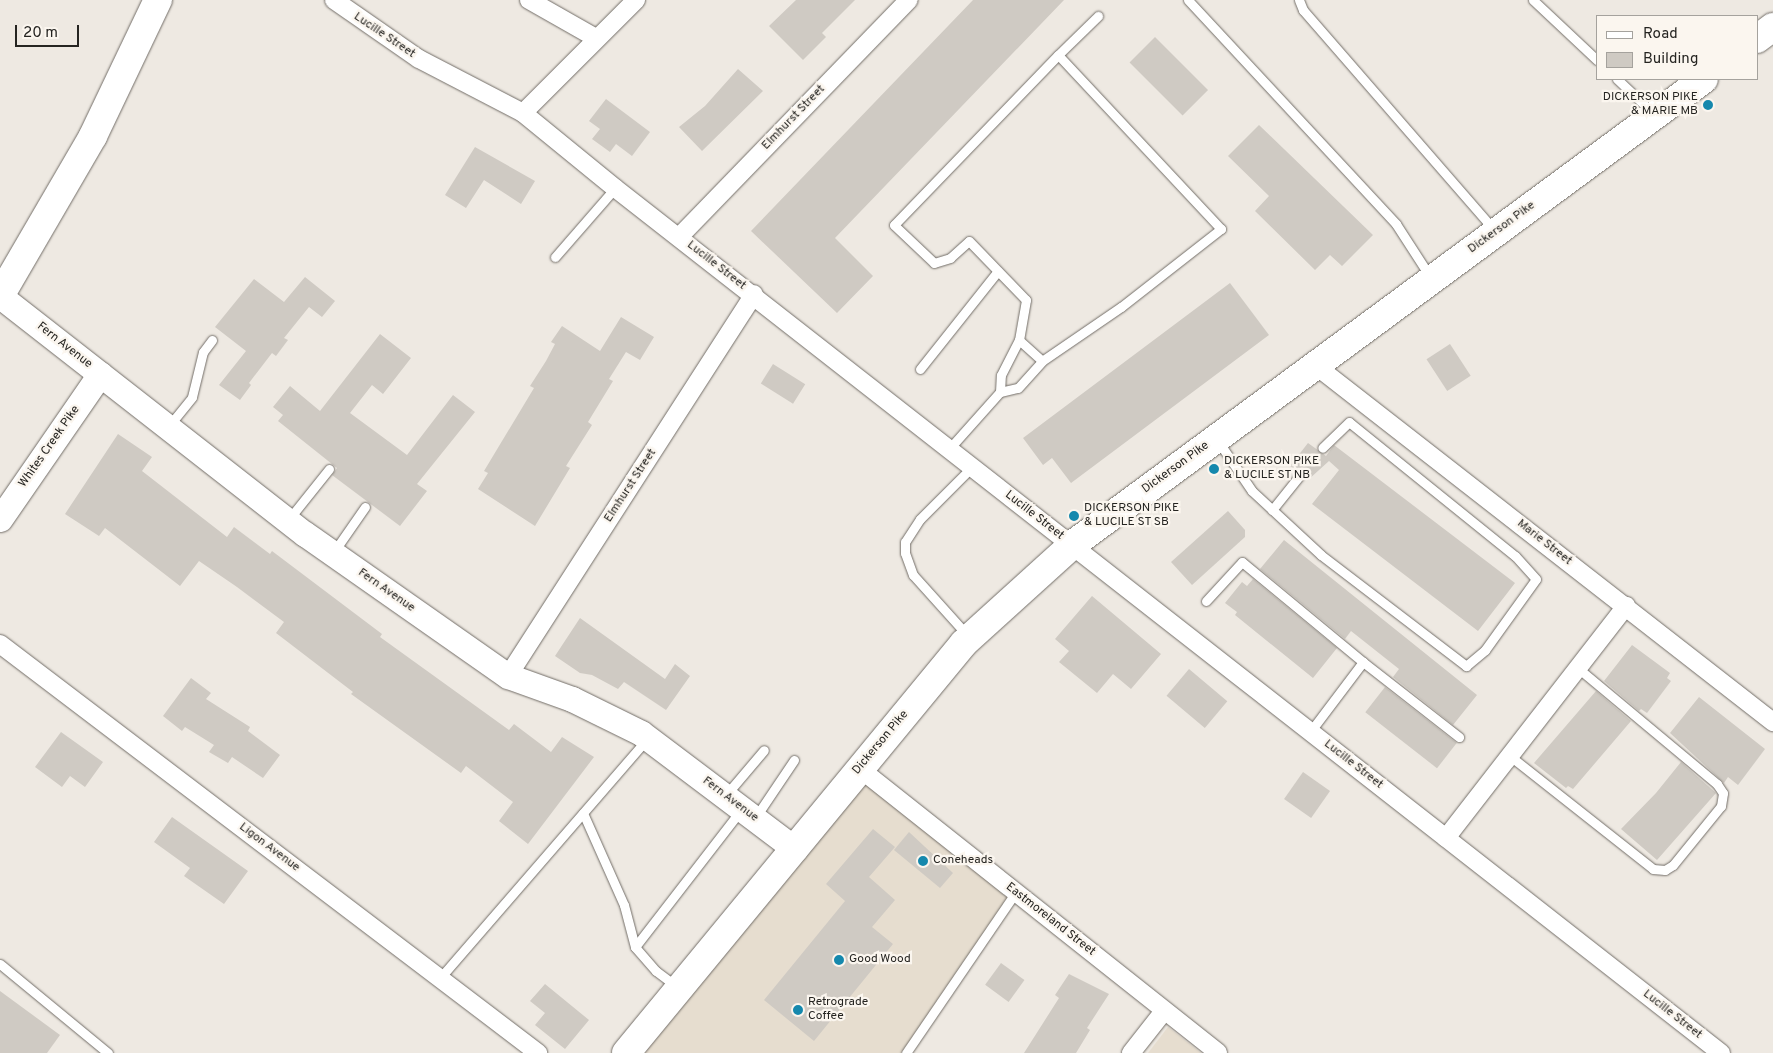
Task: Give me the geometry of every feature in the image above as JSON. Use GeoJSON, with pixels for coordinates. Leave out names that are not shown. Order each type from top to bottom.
{"type":"FeatureCollection","features":[{"type":"Feature","properties":{"kind":"main road"},"geometry":{"type":"LineString","coordinates":[[0,296],[94,136],[158,0]]}},
{"type":"Feature","properties":{"kind":"main road"},"geometry":{"type":"LineString","coordinates":[[1758,38],[1773,27]]}},
{"type":"Feature","properties":{"kind":"main road","name":"Dickerson Pike"},"geometry":{"type":"LineString","coordinates":[[626,1053],[860,768],[970,638],[1072,545],[1703,80]]}},
{"type":"Feature","properties":{"kind":"street","name":"Lucille Street"},"geometry":{"type":"LineString","coordinates":[[334,0],[419,59],[524,113],[615,188],[1721,1053]]}},
{"type":"Feature","properties":{"kind":"street"},"geometry":{"type":"LineString","coordinates":[[529,0],[596,38]]}},
{"type":"Feature","properties":{"kind":"street"},"geometry":{"type":"LineString","coordinates":[[524,113],[596,38],[636,0]]}},
{"type":"Feature","properties":{"kind":"street","name":"Elmhurst Street"},"geometry":{"type":"LineString","coordinates":[[678,237],[910,0]]}},
{"type":"Feature","properties":{"kind":"street","name":"Elmhurst Street"},"geometry":{"type":"LineString","coordinates":[[508,676],[754,295]]}},
{"type":"Feature","properties":{"kind":"street","name":"Fern Avenue"},"geometry":{"type":"LineString","coordinates":[[0,296],[288,521],[508,676],[572,700],[648,738],[795,849]]}},
{"type":"Feature","properties":{"kind":"street","name":"Marie Street"},"geometry":{"type":"LineString","coordinates":[[1315,365],[1773,722]]}},
{"type":"Feature","properties":{"kind":"street","name":"Whites Creek Pike"},"geometry":{"type":"LineString","coordinates":[[0,519],[100,374]]}},
{"type":"Feature","properties":{"kind":"street"},"geometry":{"type":"LineString","coordinates":[[1446,838],[1626,606]]}},
{"type":"Feature","properties":{"kind":"street","name":"Ligon Avenue"},"geometry":{"type":"LineString","coordinates":[[0,644],[538,1053]]}},
{"type":"Feature","properties":{"kind":"street","name":"Eastmoreland Street"},"geometry":{"type":"LineString","coordinates":[[860,768],[1218,1053]]}},
{"type":"Feature","properties":{"kind":"street"},"geometry":{"type":"LineString","coordinates":[[1132,1053],[1164,1011]]}},
{"type":"Feature","properties":{"kind":"lane"},"geometry":{"type":"LineString","coordinates":[[1188,0],[1396,224],[1431,279]]}},
{"type":"Feature","properties":{"kind":"lane"},"geometry":{"type":"LineString","coordinates":[[1299,0],[1303,10],[1496,232]]}},
{"type":"Feature","properties":{"kind":"lane"},"geometry":{"type":"LineString","coordinates":[[1533,0],[1596,59]]}},
{"type":"Feature","properties":{"kind":"lane"},"geometry":{"type":"LineString","coordinates":[[1000,392],[1001,375],[1019,340],[1026,300],[969,241],[950,258],[934,263],[894,225],[1098,16]]}},
{"type":"Feature","properties":{"kind":"lane"},"geometry":{"type":"LineString","coordinates":[[949,449],[1000,392],[1018,388],[1042,361],[1121,307],[1221,230],[1058,55]]}},
{"type":"Feature","properties":{"kind":"lane"},"geometry":{"type":"LineString","coordinates":[[1618,80],[1655,115]]}},
{"type":"Feature","properties":{"kind":"lane"},"geometry":{"type":"LineString","coordinates":[[556,257],[615,188]]}},
{"type":"Feature","properties":{"kind":"lane"},"geometry":{"type":"LineString","coordinates":[[920,370],[998,271]]}},
{"type":"Feature","properties":{"kind":"lane"},"geometry":{"type":"LineString","coordinates":[[168,427],[192,397],[203,352],[212,340]]}},
{"type":"Feature","properties":{"kind":"lane"},"geometry":{"type":"LineString","coordinates":[[1019,340],[1042,361]]}},
{"type":"Feature","properties":{"kind":"lane"},"geometry":{"type":"LineString","coordinates":[[1216,438],[1252,491],[1321,555],[1466,666],[1485,650],[1536,579],[1515,556],[1349,422],[1322,448]]}},
{"type":"Feature","properties":{"kind":"lane"},"geometry":{"type":"LineString","coordinates":[[970,638],[913,575],[904,553],[905,542],[920,519],[972,467]]}},
{"type":"Feature","properties":{"kind":"lane"},"geometry":{"type":"LineString","coordinates":[[288,521],[329,469]]}},
{"type":"Feature","properties":{"kind":"lane"},"geometry":{"type":"LineString","coordinates":[[1272,510],[1300,475]]}},
{"type":"Feature","properties":{"kind":"lane"},"geometry":{"type":"LineString","coordinates":[[333,553],[365,507]]}},
{"type":"Feature","properties":{"kind":"lane"},"geometry":{"type":"LineString","coordinates":[[1206,601],[1242,562],[1363,662],[1459,737]]}},
{"type":"Feature","properties":{"kind":"lane"},"geometry":{"type":"LineString","coordinates":[[1310,732],[1363,662]]}},
{"type":"Feature","properties":{"kind":"lane"},"geometry":{"type":"LineString","coordinates":[[1510,756],[1653,869],[1665,870],[1673,865],[1721,806],[1723,793],[1717,784],[1578,668]]}},
{"type":"Feature","properties":{"kind":"lane"},"geometry":{"type":"LineString","coordinates":[[440,978],[648,738]]}},
{"type":"Feature","properties":{"kind":"lane"},"geometry":{"type":"LineString","coordinates":[[740,808],[764,750]]}},
{"type":"Feature","properties":{"kind":"lane"},"geometry":{"type":"LineString","coordinates":[[635,947],[740,808],[794,760]]}},
{"type":"Feature","properties":{"kind":"lane"},"geometry":{"type":"LineString","coordinates":[[583,813],[624,906],[635,947],[656,971],[679,989]]}},
{"type":"Feature","properties":{"kind":"lane"},"geometry":{"type":"LineString","coordinates":[[906,1053],[1016,892]]}},
{"type":"Feature","properties":{"kind":"lane"},"geometry":{"type":"LineString","coordinates":[[0,964],[108,1053]]}},
{"type":"Feature","properties":{"kind":"shaded area"},"geometry":{"type":"Polygon","coordinates":[[[859,768],[1016,892],[906,1053],[626,1053],[859,768]]]}},
{"type":"Feature","properties":{"kind":"shaded area"},"geometry":{"type":"Polygon","coordinates":[[[1168,1027],[1201,1053],[1148,1053],[1168,1027]]]}},
{"type":"Feature","properties":{"kind":"building"},"geometry":{"type":"Polygon","coordinates":[[[796,0],[855,0],[822,33],[826,37],[803,60],[769,26],[796,0]]]}},
{"type":"Feature","properties":{"kind":"building"},"geometry":{"type":"Polygon","coordinates":[[[973,0],[1064,0],[835,238],[873,276],[837,313],[751,231],[973,0]]]}},
{"type":"Feature","properties":{"kind":"building"},"geometry":{"type":"Polygon","coordinates":[[[1155,37],[1208,90],[1183,115],[1130,62],[1155,37]]]}},
{"type":"Feature","properties":{"kind":"building"},"geometry":{"type":"Polygon","coordinates":[[[738,69],[763,91],[702,151],[679,127],[705,106],[738,69]]]}},
{"type":"Feature","properties":{"kind":"building"},"geometry":{"type":"Polygon","coordinates":[[[606,99],[650,132],[632,156],[616,144],[610,152],[592,139],[600,129],[589,121],[606,99]]]}},
{"type":"Feature","properties":{"kind":"building"},"geometry":{"type":"Polygon","coordinates":[[[1259,125],[1373,235],[1342,266],[1330,255],[1315,270],[1255,211],[1269,196],[1228,156],[1259,125]]]}},
{"type":"Feature","properties":{"kind":"building"},"geometry":{"type":"Polygon","coordinates":[[[475,147],[535,181],[521,204],[484,180],[466,208],[445,195],[475,147]]]}},
{"type":"Feature","properties":{"kind":"building"},"geometry":{"type":"Polygon","coordinates":[[[305,277],[335,301],[322,317],[309,307],[284,338],[288,340],[276,356],[272,353],[249,383],[251,385],[240,400],[219,385],[246,351],[215,327],[254,279],[284,302],[305,277]]]}},
{"type":"Feature","properties":{"kind":"building"},"geometry":{"type":"Polygon","coordinates":[[[1230,283],[1269,335],[1071,483],[1052,458],[1043,465],[1023,438],[1230,283]]]}},
{"type":"Feature","properties":{"kind":"building"},"geometry":{"type":"Polygon","coordinates":[[[621,317],[654,337],[640,360],[626,352],[609,379],[613,381],[588,422],[592,425],[566,466],[570,468],[535,526],[478,489],[488,473],[484,471],[534,388],[530,386],[546,361],[555,344],[551,342],[562,326],[600,351],[621,317]]]}},
{"type":"Feature","properties":{"kind":"building"},"geometry":{"type":"Polygon","coordinates":[[[380,334],[411,358],[383,394],[372,385],[350,413],[407,455],[453,395],[475,412],[417,484],[427,491],[400,526],[332,475],[337,468],[278,421],[283,415],[273,407],[290,386],[320,411],[380,334]]]}},
{"type":"Feature","properties":{"kind":"building"},"geometry":{"type":"Polygon","coordinates":[[[1450,344],[1471,376],[1447,391],[1427,359],[1450,344]]]}},
{"type":"Feature","properties":{"kind":"building"},"geometry":{"type":"Polygon","coordinates":[[[773,364],[805,384],[793,404],[761,384],[773,364]]]}},
{"type":"Feature","properties":{"kind":"building"},"geometry":{"type":"Polygon","coordinates":[[[118,434],[152,457],[142,471],[227,537],[234,527],[270,554],[272,551],[382,634],[380,637],[509,730],[514,724],[551,752],[562,737],[594,757],[528,844],[499,821],[513,802],[466,766],[461,773],[351,694],[353,692],[276,633],[284,622],[237,587],[199,561],[180,586],[105,528],[99,536],[65,514],[118,434]]]}},
{"type":"Feature","properties":{"kind":"building"},"geometry":{"type":"Polygon","coordinates":[[[1308,443],[1326,456],[1334,445],[1515,583],[1478,631],[1312,504],[1339,470],[1329,461],[1308,480],[1303,470],[1296,470],[1290,466],[1308,443]]]}},
{"type":"Feature","properties":{"kind":"building"},"geometry":{"type":"Polygon","coordinates":[[[1228,511],[1245,530],[1245,537],[1192,585],[1171,562],[1228,511]]]}},
{"type":"Feature","properties":{"kind":"building"},"geometry":{"type":"Polygon","coordinates":[[[1284,540],[1477,695],[1453,725],[1393,677],[1399,669],[1351,631],[1345,639],[1260,569],[1284,540]]]}},
{"type":"Feature","properties":{"kind":"building"},"geometry":{"type":"Polygon","coordinates":[[[1253,579],[1337,648],[1313,678],[1235,615],[1237,612],[1225,603],[1242,582],[1247,586],[1253,579]]]}},
{"type":"Feature","properties":{"kind":"building"},"geometry":{"type":"Polygon","coordinates":[[[1092,596],[1161,654],[1131,689],[1113,674],[1097,693],[1059,662],[1069,651],[1055,639],[1092,596]]]}},
{"type":"Feature","properties":{"kind":"building"},"geometry":{"type":"Polygon","coordinates":[[[580,618],[665,679],[675,664],[690,676],[666,710],[624,682],[618,689],[592,675],[580,673],[555,656],[580,618]]]}},
{"type":"Feature","properties":{"kind":"building"},"geometry":{"type":"Polygon","coordinates":[[[1632,645],[1670,673],[1667,678],[1671,681],[1647,713],[1641,709],[1639,711],[1604,681],[1632,645]]]}},
{"type":"Feature","properties":{"kind":"building"},"geometry":{"type":"Polygon","coordinates":[[[1189,669],[1227,701],[1205,728],[1167,696],[1189,669]]]}},
{"type":"Feature","properties":{"kind":"building"},"geometry":{"type":"Polygon","coordinates":[[[191,678],[211,693],[206,699],[250,727],[248,731],[280,755],[263,778],[232,757],[228,763],[209,752],[214,745],[185,727],[182,731],[163,716],[191,678]]]}},
{"type":"Feature","properties":{"kind":"building"},"geometry":{"type":"Polygon","coordinates":[[[1385,687],[1457,743],[1437,768],[1365,712],[1385,687]]]}},
{"type":"Feature","properties":{"kind":"building"},"geometry":{"type":"Polygon","coordinates":[[[1596,691],[1631,721],[1573,789],[1568,786],[1566,788],[1534,763],[1596,691]]]}},
{"type":"Feature","properties":{"kind":"building"},"geometry":{"type":"Polygon","coordinates":[[[1699,697],[1765,749],[1738,785],[1728,777],[1724,783],[1670,733],[1699,697]]]}},
{"type":"Feature","properties":{"kind":"building"},"geometry":{"type":"Polygon","coordinates":[[[61,732],[103,762],[85,787],[70,776],[62,787],[35,767],[61,732]]]}},
{"type":"Feature","properties":{"kind":"building"},"geometry":{"type":"Polygon","coordinates":[[[1681,762],[1716,793],[1657,860],[1621,829],[1656,793],[1681,762]]]}},
{"type":"Feature","properties":{"kind":"building"},"geometry":{"type":"Polygon","coordinates":[[[1303,772],[1330,791],[1311,818],[1284,799],[1303,772]]]}},
{"type":"Feature","properties":{"kind":"building"},"geometry":{"type":"Polygon","coordinates":[[[172,817],[248,871],[224,904],[184,876],[190,868],[154,842],[172,817]]]}},
{"type":"Feature","properties":{"kind":"building"},"geometry":{"type":"Polygon","coordinates":[[[873,829],[895,847],[869,877],[895,900],[872,927],[893,944],[814,1041],[764,1000],[845,901],[826,884],[873,829]]]}},
{"type":"Feature","properties":{"kind":"building","name":"Coneheads"},"geometry":{"type":"Polygon","coordinates":[[[909,832],[953,873],[940,888],[894,850],[909,832]]]}},
{"type":"Feature","properties":{"kind":"building"},"geometry":{"type":"Polygon","coordinates":[[[1001,963],[1024,980],[1009,1002],[985,985],[1001,963]]]}},
{"type":"Feature","properties":{"kind":"building"},"geometry":{"type":"Polygon","coordinates":[[[1069,974],[1109,994],[1087,1028],[1090,1030],[1076,1053],[1024,1053],[1059,998],[1055,995],[1069,974]]]}},
{"type":"Feature","properties":{"kind":"building"},"geometry":{"type":"Polygon","coordinates":[[[545,984],[589,1020],[565,1049],[535,1025],[545,1013],[530,1001],[545,984]]]}},
{"type":"Feature","properties":{"kind":"building"},"geometry":{"type":"Polygon","coordinates":[[[0,991],[60,1035],[47,1053],[0,1053],[0,991]]]}},
{"type":"Feature","properties":{"kind":"place","name":"DICKERSON PIKE & MARIE MB"},"geometry":{"type":"Point","coordinates":[1708,105]}},
{"type":"Feature","properties":{"kind":"place","name":"DICKERSON PIKE & LUCILE ST NB"},"geometry":{"type":"Point","coordinates":[1214,469]}},
{"type":"Feature","properties":{"kind":"place","name":"DICKERSON PIKE & LUCILE ST SB"},"geometry":{"type":"Point","coordinates":[1074,516]}},
{"type":"Feature","properties":{"kind":"place","name":"Coneheads"},"geometry":{"type":"Point","coordinates":[923,861]}},
{"type":"Feature","properties":{"kind":"place","name":"Good Wood"},"geometry":{"type":"Point","coordinates":[839,960]}},
{"type":"Feature","properties":{"kind":"place","name":"Retrograde Coffee"},"geometry":{"type":"Point","coordinates":[798,1010]}}]}
